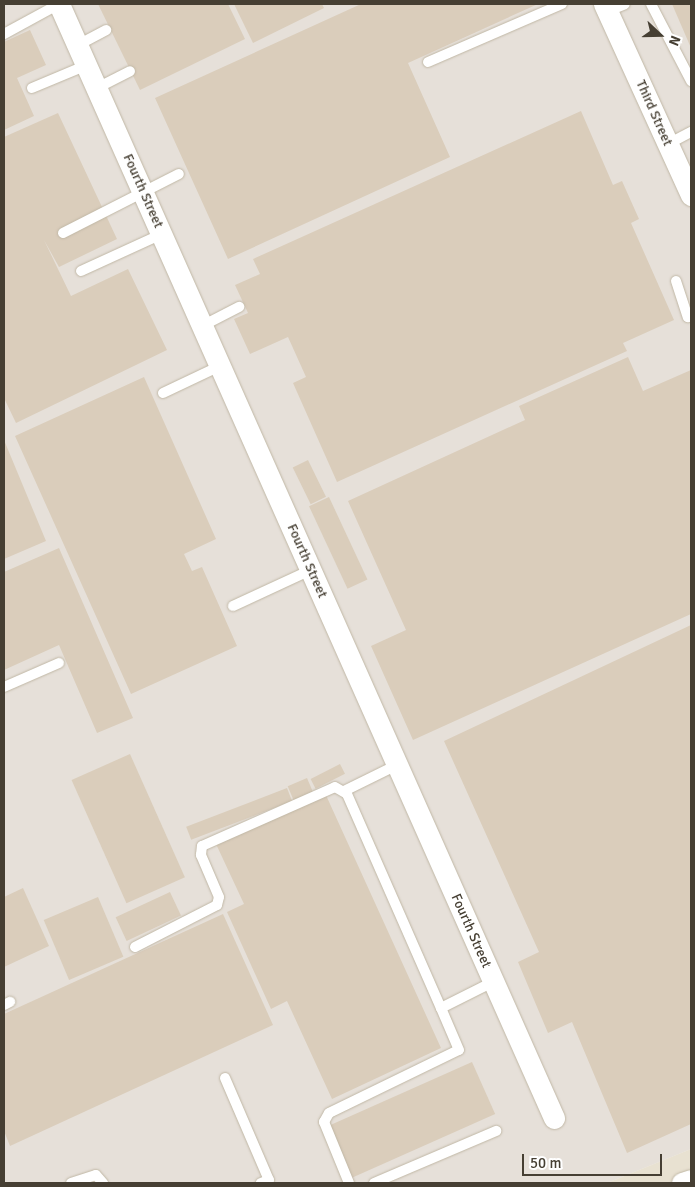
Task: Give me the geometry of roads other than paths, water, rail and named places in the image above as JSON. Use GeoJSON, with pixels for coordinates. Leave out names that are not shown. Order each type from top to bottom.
{"type":"FeatureCollection","features":[{"type":"Feature","properties":{"kind":"street","name":"Fourth Street"},"geometry":{"type":"LineString","coordinates":[[59,4],[554,1118]]}},
{"type":"Feature","properties":{"kind":"street","name":"Third Street"},"geometry":{"type":"LineString","coordinates":[[612,6],[668,144],[691,195]]}},
{"type":"Feature","properties":{"kind":"street"},"geometry":{"type":"LineString","coordinates":[[682,1183],[691,1180]]}},
{"type":"Feature","properties":{"kind":"lane"},"geometry":{"type":"LineString","coordinates":[[4,34],[59,4]]}},
{"type":"Feature","properties":{"kind":"lane"},"geometry":{"type":"LineString","coordinates":[[428,62],[562,4]]}},
{"type":"Feature","properties":{"kind":"lane"},"geometry":{"type":"LineString","coordinates":[[651,4],[691,81]]}},
{"type":"Feature","properties":{"kind":"lane"},"geometry":{"type":"LineString","coordinates":[[78,45],[106,30]]}},
{"type":"Feature","properties":{"kind":"lane"},"geometry":{"type":"LineString","coordinates":[[32,88],[87,65]]}},
{"type":"Feature","properties":{"kind":"lane"},"geometry":{"type":"LineString","coordinates":[[97,88],[130,71]]}},
{"type":"Feature","properties":{"kind":"lane"},"geometry":{"type":"LineString","coordinates":[[668,144],[691,132]]}},
{"type":"Feature","properties":{"kind":"lane"},"geometry":{"type":"LineString","coordinates":[[64,233],[179,174]]}},
{"type":"Feature","properties":{"kind":"lane"},"geometry":{"type":"LineString","coordinates":[[81,271],[162,234]]}},
{"type":"Feature","properties":{"kind":"lane"},"geometry":{"type":"LineString","coordinates":[[676,281],[688,317],[691,316]]}},
{"type":"Feature","properties":{"kind":"lane"},"geometry":{"type":"LineString","coordinates":[[202,326],[239,307]]}},
{"type":"Feature","properties":{"kind":"lane"},"geometry":{"type":"LineString","coordinates":[[163,393],[220,366]]}},
{"type":"Feature","properties":{"kind":"lane"},"geometry":{"type":"LineString","coordinates":[[233,606],[311,570]]}},
{"type":"Feature","properties":{"kind":"lane"},"geometry":{"type":"LineString","coordinates":[[4,687],[59,662]]}},
{"type":"Feature","properties":{"kind":"lane"},"geometry":{"type":"LineString","coordinates":[[344,791],[397,765]]}},
{"type":"Feature","properties":{"kind":"lane"},"geometry":{"type":"LineString","coordinates":[[135,947],[217,905],[220,897],[201,855],[202,846],[335,787],[344,791],[458,1050],[329,1113],[324,1122],[349,1183]]}},
{"type":"Feature","properties":{"kind":"lane"},"geometry":{"type":"LineString","coordinates":[[440,1008],[494,982]]}},
{"type":"Feature","properties":{"kind":"lane"},"geometry":{"type":"LineString","coordinates":[[225,1078],[269,1180],[261,1183]]}},
{"type":"Feature","properties":{"kind":"lane"},"geometry":{"type":"LineString","coordinates":[[374,1183],[496,1131]]}},
{"type":"Feature","properties":{"kind":"lane"},"geometry":{"type":"LineString","coordinates":[[71,1183],[96,1175],[103,1183]]}}]}
